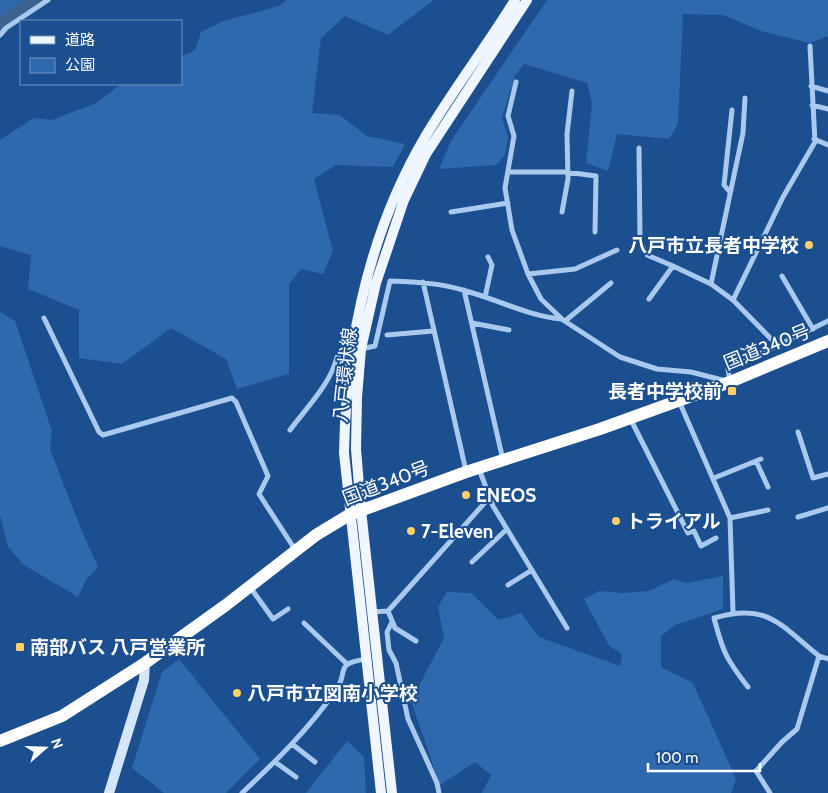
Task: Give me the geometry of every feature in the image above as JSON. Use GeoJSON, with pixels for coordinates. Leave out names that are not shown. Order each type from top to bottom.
{"type":"FeatureCollection","features":[{"type":"Feature","properties":{"kind":"highway","name":"国道340号"},"geometry":{"type":"LineString","coordinates":[[0,741],[62,716],[146,663],[296,551],[355,513],[472,470],[679,401],[828,341]]}},
{"type":"Feature","properties":{"kind":"main road","name":"八戸環状線"},"geometry":{"type":"LineString","coordinates":[[392,793],[372,612],[344,453],[344,405],[350,352],[364,281],[389,208],[425,136],[514,0]]}},
{"type":"Feature","properties":{"kind":"main road","name":"八戸環状線"},"geometry":{"type":"LineString","coordinates":[[381,793],[365,659],[355,513],[356,440],[361,349],[376,283],[404,200],[426,154],[527,0]]}},
{"type":"Feature","properties":{"kind":"street"},"geometry":{"type":"LineString","coordinates":[[0,35],[6,28],[48,0]]}},
{"type":"Feature","properties":{"kind":"street"},"geometry":{"type":"LineString","coordinates":[[734,300],[783,197],[814,139],[810,46]]}},
{"type":"Feature","properties":{"kind":"street"},"geometry":{"type":"LineString","coordinates":[[516,82],[508,116],[514,136],[505,188],[512,230],[528,274],[541,299],[564,320],[620,357],[657,369],[691,372],[730,382],[728,369],[828,321]]}},
{"type":"Feature","properties":{"kind":"street"},"geometry":{"type":"LineString","coordinates":[[811,86],[828,91]]}},
{"type":"Feature","properties":{"kind":"street"},"geometry":{"type":"LineString","coordinates":[[562,212],[568,179],[566,172],[566,134],[572,91]]}},
{"type":"Feature","properties":{"kind":"street"},"geometry":{"type":"LineString","coordinates":[[711,284],[729,191],[743,133],[745,98]]}},
{"type":"Feature","properties":{"kind":"street"},"geometry":{"type":"LineString","coordinates":[[812,105],[828,109]]}},
{"type":"Feature","properties":{"kind":"street"},"geometry":{"type":"LineString","coordinates":[[729,191],[724,185],[732,110]]}},
{"type":"Feature","properties":{"kind":"street"},"geometry":{"type":"LineString","coordinates":[[814,139],[828,145]]}},
{"type":"Feature","properties":{"kind":"street"},"geometry":{"type":"LineString","coordinates":[[639,148],[640,241],[647,255],[711,284],[734,300],[778,346]]}},
{"type":"Feature","properties":{"kind":"street"},"geometry":{"type":"LineString","coordinates":[[509,172],[566,172],[596,176],[595,232]]}},
{"type":"Feature","properties":{"kind":"street"},"geometry":{"type":"LineString","coordinates":[[451,212],[508,203]]}},
{"type":"Feature","properties":{"kind":"street"},"geometry":{"type":"LineString","coordinates":[[528,274],[575,270],[617,250]]}},
{"type":"Feature","properties":{"kind":"street"},"geometry":{"type":"LineString","coordinates":[[485,297],[492,265],[488,257]]}},
{"type":"Feature","properties":{"kind":"street"},"geometry":{"type":"LineString","coordinates":[[649,299],[672,266]]}},
{"type":"Feature","properties":{"kind":"street"},"geometry":{"type":"LineString","coordinates":[[782,276],[812,329]]}},
{"type":"Feature","properties":{"kind":"street"},"geometry":{"type":"LineString","coordinates":[[290,430],[328,380],[334,370],[337,357],[375,346],[390,281],[423,282],[464,290],[540,317],[564,320],[611,283]]}},
{"type":"Feature","properties":{"kind":"street"},"geometry":{"type":"LineString","coordinates":[[423,282],[433,331],[472,470],[567,628]]}},
{"type":"Feature","properties":{"kind":"street"},"geometry":{"type":"LineString","coordinates":[[464,290],[503,460]]}},
{"type":"Feature","properties":{"kind":"street"},"geometry":{"type":"LineString","coordinates":[[44,318],[103,435],[232,398],[236,402],[268,476],[258,494],[296,551]]}},
{"type":"Feature","properties":{"kind":"street"},"geometry":{"type":"LineString","coordinates":[[472,323],[509,330]]}},
{"type":"Feature","properties":{"kind":"street"},"geometry":{"type":"LineString","coordinates":[[387,335],[433,331]]}},
{"type":"Feature","properties":{"kind":"street"},"geometry":{"type":"LineString","coordinates":[[679,401],[730,518],[733,612]]}},
{"type":"Feature","properties":{"kind":"street"},"geometry":{"type":"LineString","coordinates":[[630,418],[688,533],[694,530],[701,546],[716,538]]}},
{"type":"Feature","properties":{"kind":"street"},"geometry":{"type":"LineString","coordinates":[[798,432],[813,478],[828,474]]}},
{"type":"Feature","properties":{"kind":"street"},"geometry":{"type":"LineString","coordinates":[[714,478],[758,460],[768,487]]}},
{"type":"Feature","properties":{"kind":"street"},"geometry":{"type":"LineString","coordinates":[[372,612],[388,611],[489,498]]}},
{"type":"Feature","properties":{"kind":"street"},"geometry":{"type":"LineString","coordinates":[[798,517],[828,508]]}},
{"type":"Feature","properties":{"kind":"street"},"geometry":{"type":"LineString","coordinates":[[730,518],[768,510]]}},
{"type":"Feature","properties":{"kind":"street"},"geometry":{"type":"LineString","coordinates":[[472,562],[507,529]]}},
{"type":"Feature","properties":{"kind":"street"},"geometry":{"type":"LineString","coordinates":[[508,585],[532,570]]}},
{"type":"Feature","properties":{"kind":"street"},"geometry":{"type":"LineString","coordinates":[[250,586],[273,620],[288,609]]}},
{"type":"Feature","properties":{"kind":"street"},"geometry":{"type":"LineString","coordinates":[[388,611],[396,630],[416,641]]}},
{"type":"Feature","properties":{"kind":"street"},"geometry":{"type":"LineString","coordinates":[[748,687],[722,650],[714,618],[733,612],[758,612],[773,619],[819,656],[828,659]]}},
{"type":"Feature","properties":{"kind":"street"},"geometry":{"type":"LineString","coordinates":[[392,622],[387,632],[389,650],[396,663],[408,719],[437,783],[439,793]]}},
{"type":"Feature","properties":{"kind":"street"},"geometry":{"type":"LineString","coordinates":[[304,623],[347,664]]}},
{"type":"Feature","properties":{"kind":"street"},"geometry":{"type":"LineString","coordinates":[[770,793],[756,771],[782,742],[797,729],[819,656]]}},
{"type":"Feature","properties":{"kind":"street"},"geometry":{"type":"LineString","coordinates":[[242,793],[275,762],[316,718],[340,685],[342,669],[347,664],[377,658]]}},
{"type":"Feature","properties":{"kind":"street"},"geometry":{"type":"LineString","coordinates":[[109,793],[144,680],[146,663]]}},
{"type":"Feature","properties":{"kind":"street"},"geometry":{"type":"LineString","coordinates":[[292,744],[315,762]]}},
{"type":"Feature","properties":{"kind":"street"},"geometry":{"type":"LineString","coordinates":[[275,762],[296,778]]}},
{"type":"Feature","properties":{"kind":"green space"},"geometry":{"type":"Polygon","coordinates":[[[0,0],[33,0],[0,20],[0,0]]]}},
{"type":"Feature","properties":{"kind":"green space"},"geometry":{"type":"Polygon","coordinates":[[[287,0],[434,0],[388,35],[345,16],[321,38],[312,113],[340,115],[367,136],[405,144],[393,167],[336,165],[314,179],[333,251],[323,274],[301,269],[289,284],[289,374],[237,389],[226,359],[171,328],[122,364],[79,358],[79,310],[28,289],[31,255],[0,246],[0,140],[34,118],[52,120],[96,103],[120,85],[182,85],[182,56],[195,50],[201,32],[223,21],[279,6],[287,0]]]}},
{"type":"Feature","properties":{"kind":"green space"},"geometry":{"type":"Polygon","coordinates":[[[547,0],[828,0],[828,36],[810,43],[764,32],[723,15],[683,14],[678,124],[669,139],[617,134],[608,171],[586,163],[592,103],[587,83],[524,64],[515,76],[502,118],[508,137],[505,155],[496,165],[439,169],[451,141],[547,0]]]}},
{"type":"Feature","properties":{"kind":"green space"},"geometry":{"type":"Polygon","coordinates":[[[0,312],[15,321],[52,431],[50,449],[98,567],[86,580],[78,597],[24,565],[8,547],[0,515],[0,312]]]}},
{"type":"Feature","properties":{"kind":"green space"},"geometry":{"type":"Polygon","coordinates":[[[723,576],[723,609],[675,625],[661,636],[661,667],[693,683],[736,779],[731,793],[482,793],[491,775],[475,762],[440,785],[411,701],[444,638],[438,607],[447,592],[471,593],[499,620],[521,613],[539,637],[620,666],[622,654],[609,646],[584,599],[599,591],[622,593],[649,591],[674,579],[687,583],[723,576]]]}},
{"type":"Feature","properties":{"kind":"green space"},"geometry":{"type":"Polygon","coordinates":[[[179,659],[260,759],[226,793],[164,793],[132,768],[162,672],[179,659]]]}},
{"type":"Feature","properties":{"kind":"green space"},"geometry":{"type":"Polygon","coordinates":[[[347,741],[364,757],[366,793],[306,793],[347,741]]]}},
{"type":"Feature","properties":{"kind":"waterway"},"geometry":{"type":"LineString","coordinates":[[0,24],[37,0]]}},
{"type":"Feature","properties":{"kind":"place","name":"八戸市立長者中学校"},"geometry":{"type":"Point","coordinates":[809,245]}},
{"type":"Feature","properties":{"kind":"place","name":"長者中学校前"},"geometry":{"type":"Point","coordinates":[732,391]}},
{"type":"Feature","properties":{"kind":"place","name":"ENEOS"},"geometry":{"type":"Point","coordinates":[466,495]}},
{"type":"Feature","properties":{"kind":"place","name":"トライアル"},"geometry":{"type":"Point","coordinates":[616,521]}},
{"type":"Feature","properties":{"kind":"place","name":"7-Eleven"},"geometry":{"type":"Point","coordinates":[411,531]}},
{"type":"Feature","properties":{"kind":"place","name":"南部バス 八戸営業所"},"geometry":{"type":"Point","coordinates":[20,647]}},
{"type":"Feature","properties":{"kind":"place","name":"八戸市立図南小学校"},"geometry":{"type":"Point","coordinates":[237,693]}}]}
